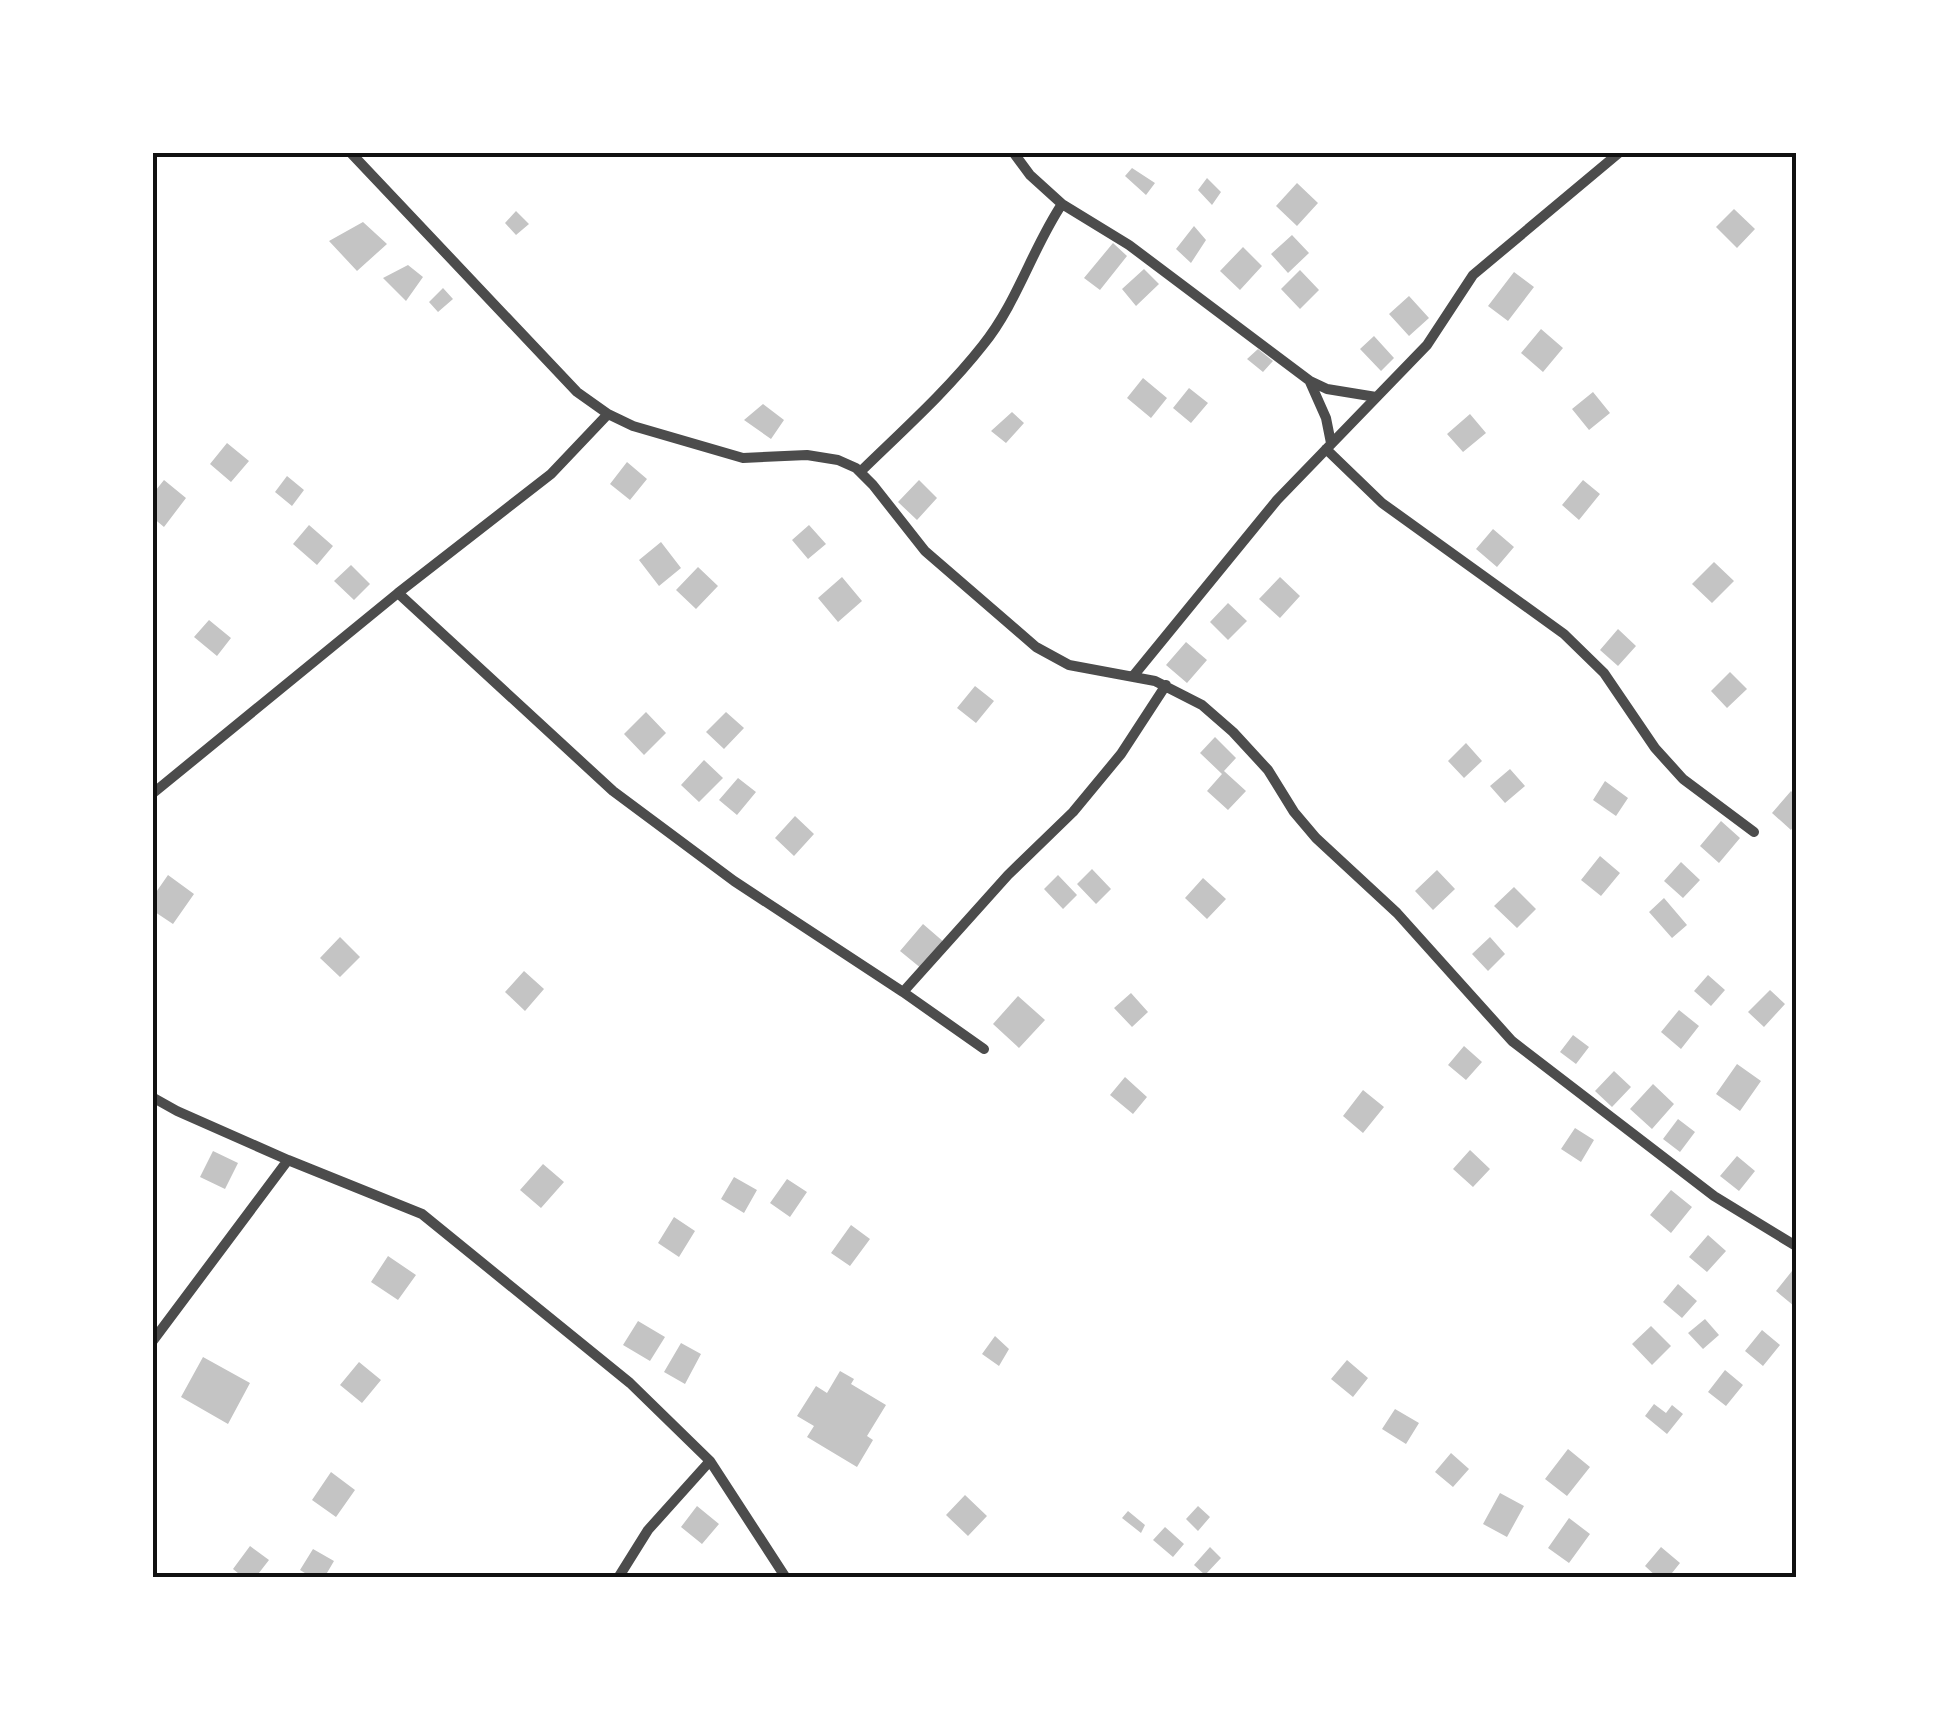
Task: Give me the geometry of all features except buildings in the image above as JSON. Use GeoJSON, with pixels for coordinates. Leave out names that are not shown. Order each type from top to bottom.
{"type":"FeatureCollection","features":[{"type":"Feature","properties":{"kind":"street"},"geometry":{"type":"LineString","coordinates":[[350,152],[577,392],[608,414],[649,431],[743,458],[807,455],[838,460],[860,472],[925,551],[1036,647],[1069,666],[1134,675],[1166,685],[1202,705],[1234,732],[1268,770],[1316,838],[1398,912],[1512,1040],[1714,1196],[1796,1246]]}},
{"type":"Feature","properties":{"kind":"street"},"geometry":{"type":"LineString","coordinates":[[1013,152],[1030,175],[1062,204],[1129,246],[1310,381],[1338,392],[1376,397]]}},
{"type":"Feature","properties":{"kind":"street"},"geometry":{"type":"LineString","coordinates":[[1134,675],[1278,500],[1427,345],[1473,276],[1620,152]]}},
{"type":"Feature","properties":{"kind":"street"},"geometry":{"type":"LineString","coordinates":[[860,472],[984,344],[1062,204]]}},
{"type":"Feature","properties":{"kind":"street"},"geometry":{"type":"LineString","coordinates":[[1310,381],[1326,418],[1329,446],[1382,503],[1564,634],[1604,673],[1655,748],[1683,778],[1754,832]]}},
{"type":"Feature","properties":{"kind":"street"},"geometry":{"type":"LineString","coordinates":[[152,794],[551,474],[608,414]]}},
{"type":"Feature","properties":{"kind":"street"},"geometry":{"type":"LineString","coordinates":[[398,593],[613,791],[734,881],[984,1049]]}},
{"type":"Feature","properties":{"kind":"street"},"geometry":{"type":"LineString","coordinates":[[904,992],[1008,875],[1073,812],[1122,754],[1166,685]]}},
{"type":"Feature","properties":{"kind":"street"},"geometry":{"type":"LineString","coordinates":[[152,1097],[288,1160],[422,1214],[630,1383],[710,1461],[786,1578]]}},
{"type":"Feature","properties":{"kind":"street"},"geometry":{"type":"LineString","coordinates":[[152,1342],[288,1160]]}},
{"type":"Feature","properties":{"kind":"street"},"geometry":{"type":"LineString","coordinates":[[618,1578],[648,1530],[710,1461]]}}]}
